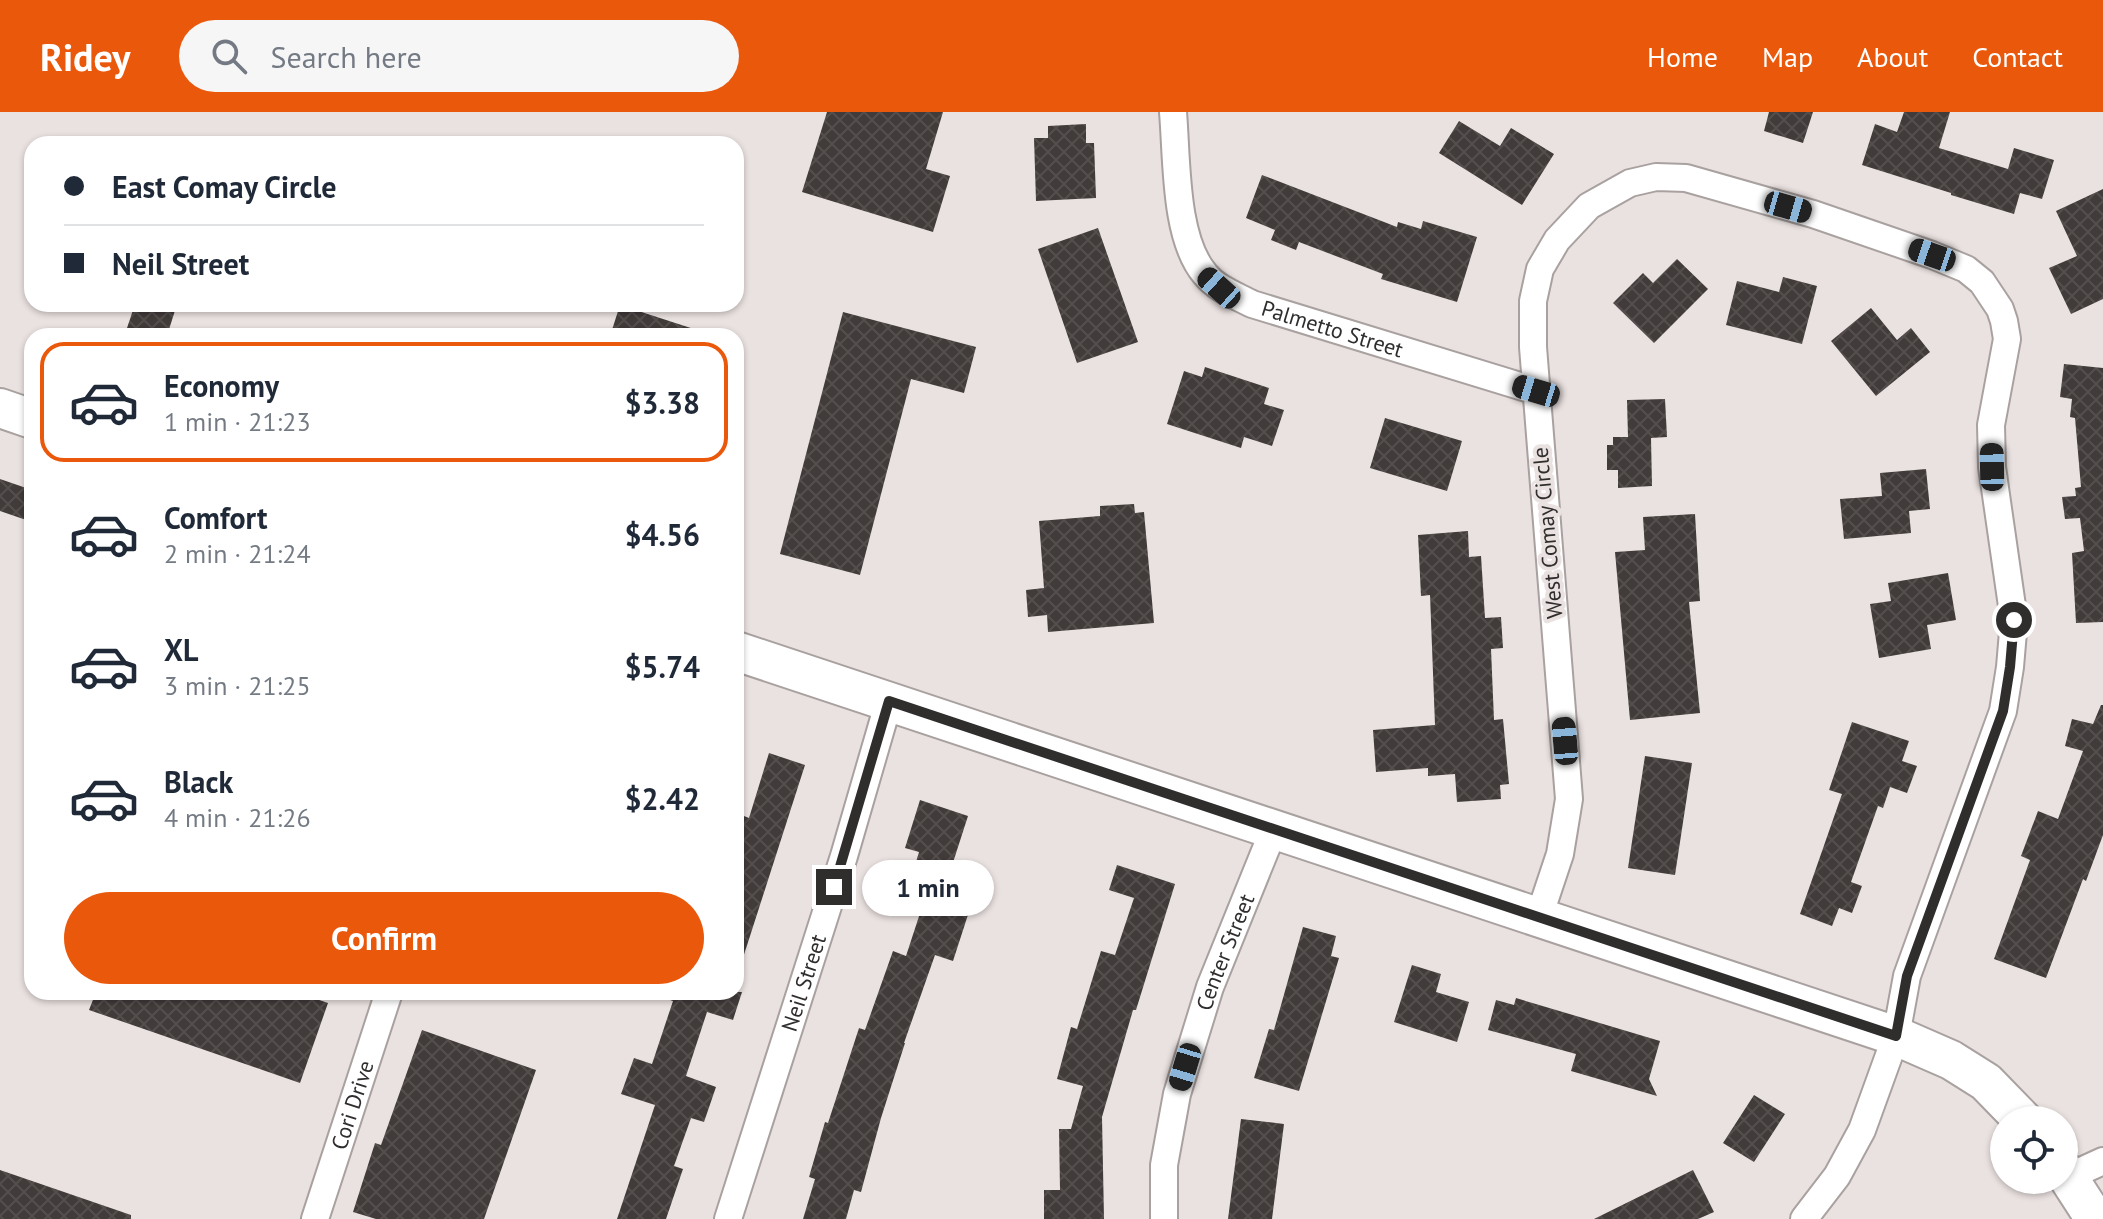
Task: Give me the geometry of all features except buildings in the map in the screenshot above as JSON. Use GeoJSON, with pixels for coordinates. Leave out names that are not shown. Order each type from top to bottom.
{"type":"FeatureCollection","features":[{"type":"Feature","properties":{"kind":"main road"},"geometry":{"type":"LineString","coordinates":[[0,408],[24,416]]}},
{"type":"Feature","properties":{"kind":"main road"},"geometry":{"type":"LineString","coordinates":[[744,654],[1896,1036],[1951,1060],[1986,1082],[2009,1106]]}},
{"type":"Feature","properties":{"kind":"main road"},"geometry":{"type":"LineString","coordinates":[[2078,1193],[2095,1219]]}},
{"type":"Feature","properties":{"kind":"street","name":"Palmetto Street"},"geometry":{"type":"LineString","coordinates":[[1173,112],[1185,234],[1193,258],[1219,288],[1252,304],[1536,391]]}},
{"type":"Feature","properties":{"kind":"street","name":"West Comay Circle"},"geometry":{"type":"LineString","coordinates":[[1539,917],[1560,854],[1569,799],[1533,347],[1533,301],[1540,269],[1557,240],[1589,206],[1630,183],[1656,177],[1686,178],[1813,214],[1966,269],[1982,282],[2000,309],[2007,339],[1991,425],[1992,467],[2014,620],[2003,711],[1907,976],[1896,1036],[1862,1130],[1837,1176],[1804,1219]]}},
{"type":"Feature","properties":{"kind":"street","name":"Neil Street"},"geometry":{"type":"LineString","coordinates":[[728,1219],[844,856],[889,701]]}},
{"type":"Feature","properties":{"kind":"street","name":"Center Street"},"geometry":{"type":"LineString","coordinates":[[1164,1219],[1164,1165],[1177,1094],[1210,987],[1274,829]]}},
{"type":"Feature","properties":{"kind":"street","name":"Cori Drive"},"geometry":{"type":"LineString","coordinates":[[315,1219],[386,1000]]}},
{"type":"Feature","properties":{"kind":"street"},"geometry":{"type":"LineString","coordinates":[[2078,1170],[2103,1161]]}},
{"type":"Feature","properties":{"kind":"route"},"geometry":{"type":"LineString","coordinates":[[834,887],[889,701],[1896,1036],[1907,976],[2003,711],[2014,620]]}}]}
